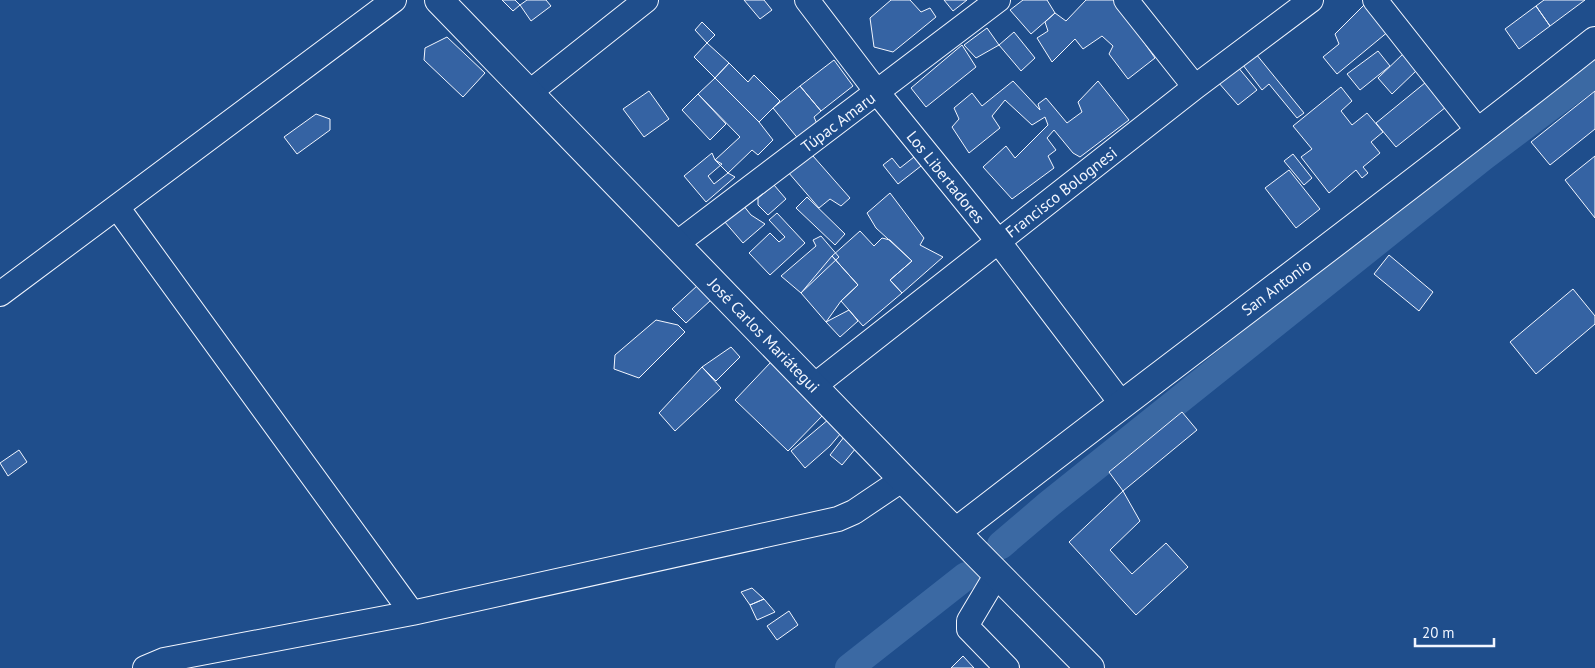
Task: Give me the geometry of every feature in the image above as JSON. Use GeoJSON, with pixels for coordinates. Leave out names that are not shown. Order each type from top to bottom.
{"type":"FeatureCollection","features":[{"type":"Feature","properties":{"kind":"main road","name":"José Carlos Mariátegui"},"geometry":{"type":"LineString","coordinates":[[440,0],[903,479],[1090,668]]}},
{"type":"Feature","properties":{"kind":"main road","name":"San Antonio"},"geometry":{"type":"LineString","coordinates":[[956,532],[1121,403],[1480,133],[1595,41]]}},
{"type":"Feature","properties":{"kind":"street"},"geometry":{"type":"LineString","coordinates":[[0,294],[394,0]]}},
{"type":"Feature","properties":{"kind":"street"},"geometry":{"type":"LineString","coordinates":[[530,92],[646,0]]}},
{"type":"Feature","properties":{"kind":"street","name":"Los Libertadores"},"geometry":{"type":"LineString","coordinates":[[806,0],[877,92],[998,241],[1121,403]]}},
{"type":"Feature","properties":{"kind":"street","name":"Túpac Amaru"},"geometry":{"type":"LineString","coordinates":[[676,244],[998,0]]}},
{"type":"Feature","properties":{"kind":"street"},"geometry":{"type":"LineString","coordinates":[[1126,0],[1195,87]]}},
{"type":"Feature","properties":{"kind":"street","name":"Francisco Bolognesi"},"geometry":{"type":"LineString","coordinates":[[814,386],[1195,87],[1311,0]]}},
{"type":"Feature","properties":{"kind":"street"},"geometry":{"type":"LineString","coordinates":[[1376,0],[1480,133]]}},
{"type":"Feature","properties":{"kind":"street"},"geometry":{"type":"LineString","coordinates":[[117,207],[412,612]]}},
{"type":"Feature","properties":{"kind":"street"},"geometry":{"type":"LineString","coordinates":[[145,668],[164,660],[412,612],[838,519],[854,512],[903,479]]}},
{"type":"Feature","properties":{"kind":"street"},"geometry":{"type":"LineString","coordinates":[[997,574],[969,621],[969,629],[1007,668]]}},
{"type":"Feature","properties":{"kind":"building"},"geometry":{"type":"Polygon","coordinates":[[[502,0],[515,0],[520,5],[513,11],[502,0]]]}},
{"type":"Feature","properties":{"kind":"building"},"geometry":{"type":"Polygon","coordinates":[[[527,0],[546,0],[551,6],[531,21],[520,5],[527,0]]]}},
{"type":"Feature","properties":{"kind":"building"},"geometry":{"type":"Polygon","coordinates":[[[744,0],[764,0],[772,10],[760,19],[744,0]]]}},
{"type":"Feature","properties":{"kind":"building"},"geometry":{"type":"Polygon","coordinates":[[[891,0],[910,0],[921,12],[930,8],[936,17],[893,52],[874,47],[870,18],[891,0]]]}},
{"type":"Feature","properties":{"kind":"building"},"geometry":{"type":"Polygon","coordinates":[[[944,0],[967,0],[953,11],[944,0]]]}},
{"type":"Feature","properties":{"kind":"building"},"geometry":{"type":"Polygon","coordinates":[[[1023,0],[1047,0],[1055,13],[1031,34],[1010,10],[1023,0]]]}},
{"type":"Feature","properties":{"kind":"building"},"geometry":{"type":"Polygon","coordinates":[[[1086,0],[1114,0],[1155,58],[1128,79],[1109,54],[1113,46],[1102,36],[1083,49],[1075,39],[1052,62],[1037,38],[1048,31],[1045,22],[1055,13],[1066,21],[1086,0]]]}},
{"type":"Feature","properties":{"kind":"building"},"geometry":{"type":"Polygon","coordinates":[[[1369,0],[1395,26],[1337,74],[1323,57],[1339,44],[1335,34],[1369,0]]]}},
{"type":"Feature","properties":{"kind":"building"},"geometry":{"type":"Polygon","coordinates":[[[1544,0],[1585,0],[1550,26],[1536,6],[1544,0]]]}},
{"type":"Feature","properties":{"kind":"building"},"geometry":{"type":"Polygon","coordinates":[[[1536,6],[1550,26],[1519,49],[1505,29],[1536,6]]]}},
{"type":"Feature","properties":{"kind":"building"},"geometry":{"type":"Polygon","coordinates":[[[702,22],[715,35],[707,43],[695,30],[702,22]]]}},
{"type":"Feature","properties":{"kind":"building"},"geometry":{"type":"Polygon","coordinates":[[[987,28],[999,45],[976,58],[964,45],[987,28]]]}},
{"type":"Feature","properties":{"kind":"building"},"geometry":{"type":"Polygon","coordinates":[[[1014,32],[1035,58],[1021,71],[999,45],[1014,32]]]}},
{"type":"Feature","properties":{"kind":"building"},"geometry":{"type":"Polygon","coordinates":[[[447,37],[485,73],[463,97],[424,60],[425,48],[447,37]]]}},
{"type":"Feature","properties":{"kind":"building"},"geometry":{"type":"Polygon","coordinates":[[[707,43],[729,63],[715,78],[694,57],[707,43]]]}},
{"type":"Feature","properties":{"kind":"building"},"geometry":{"type":"Polygon","coordinates":[[[962,45],[976,67],[926,107],[911,88],[962,45]]]}},
{"type":"Feature","properties":{"kind":"building"},"geometry":{"type":"Polygon","coordinates":[[[1378,51],[1390,66],[1360,90],[1347,74],[1378,51]]]}},
{"type":"Feature","properties":{"kind":"building"},"geometry":{"type":"Polygon","coordinates":[[[1404,53],[1417,70],[1392,94],[1378,78],[1404,53]]]}},
{"type":"Feature","properties":{"kind":"building"},"geometry":{"type":"Polygon","coordinates":[[[1256,54],[1304,113],[1297,118],[1269,84],[1262,90],[1243,65],[1256,54]]]}},
{"type":"Feature","properties":{"kind":"building"},"geometry":{"type":"Polygon","coordinates":[[[834,60],[853,86],[821,111],[800,86],[834,60]]]}},
{"type":"Feature","properties":{"kind":"building"},"geometry":{"type":"Polygon","coordinates":[[[729,63],[748,82],[754,75],[780,101],[759,122],[715,78],[729,63]]]}},
{"type":"Feature","properties":{"kind":"building"},"geometry":{"type":"Polygon","coordinates":[[[1237,66],[1257,90],[1238,105],[1218,82],[1237,66]]]}},
{"type":"Feature","properties":{"kind":"building"},"geometry":{"type":"Polygon","coordinates":[[[715,78],[759,122],[773,140],[758,155],[752,150],[728,173],[715,160],[740,137],[698,94],[715,78]]]}},
{"type":"Feature","properties":{"kind":"building"},"geometry":{"type":"Polygon","coordinates":[[[1431,78],[1451,103],[1396,147],[1376,123],[1431,78]]]}},
{"type":"Feature","properties":{"kind":"building"},"geometry":{"type":"Polygon","coordinates":[[[1013,81],[1040,110],[1038,104],[1046,98],[1067,123],[1082,112],[1078,102],[1098,81],[1129,120],[1080,157],[1073,153],[1054,130],[1047,138],[1056,150],[1048,156],[1054,168],[1012,199],[983,167],[1006,146],[1015,158],[1048,125],[1045,117],[1032,125],[1005,100],[992,116],[1000,128],[969,153],[952,127],[959,119],[954,108],[972,93],[982,106],[1013,81]]]}},
{"type":"Feature","properties":{"kind":"building"},"geometry":{"type":"Polygon","coordinates":[[[800,86],[821,111],[814,117],[818,126],[800,141],[773,108],[800,86]]]}},
{"type":"Feature","properties":{"kind":"building"},"geometry":{"type":"Polygon","coordinates":[[[1341,87],[1352,101],[1341,111],[1352,125],[1367,113],[1383,132],[1371,142],[1380,153],[1363,167],[1368,173],[1362,178],[1356,170],[1329,193],[1301,157],[1312,149],[1293,126],[1341,87]]]}},
{"type":"Feature","properties":{"kind":"building"},"geometry":{"type":"Polygon","coordinates":[[[649,91],[669,119],[644,137],[623,109],[649,91]]]}},
{"type":"Feature","properties":{"kind":"building"},"geometry":{"type":"Polygon","coordinates":[[[1595,91],[1595,129],[1550,165],[1531,142],[1595,91]]]}},
{"type":"Feature","properties":{"kind":"building"},"geometry":{"type":"Polygon","coordinates":[[[698,94],[726,124],[710,140],[682,110],[698,94]]]}},
{"type":"Feature","properties":{"kind":"building"},"geometry":{"type":"Polygon","coordinates":[[[316,114],[330,119],[330,130],[297,154],[284,137],[316,114]]]}},
{"type":"Feature","properties":{"kind":"building"},"geometry":{"type":"Polygon","coordinates":[[[712,153],[715,160],[722,164],[708,176],[714,184],[728,173],[735,177],[706,202],[684,176],[712,153]]]}},
{"type":"Feature","properties":{"kind":"building"},"geometry":{"type":"Polygon","coordinates":[[[806,154],[813,156],[850,198],[841,206],[830,199],[819,208],[788,172],[806,154]]]}},
{"type":"Feature","properties":{"kind":"building"},"geometry":{"type":"Polygon","coordinates":[[[1293,154],[1312,178],[1304,185],[1284,161],[1293,154]]]}},
{"type":"Feature","properties":{"kind":"building"},"geometry":{"type":"Polygon","coordinates":[[[1595,156],[1595,218],[1565,180],[1595,156]]]}},
{"type":"Feature","properties":{"kind":"building"},"geometry":{"type":"Polygon","coordinates":[[[914,157],[921,166],[898,184],[883,165],[892,158],[900,168],[914,157]]]}},
{"type":"Feature","properties":{"kind":"building"},"geometry":{"type":"Polygon","coordinates":[[[1289,170],[1320,209],[1296,228],[1265,188],[1289,170]]]}},
{"type":"Feature","properties":{"kind":"building"},"geometry":{"type":"Polygon","coordinates":[[[774,185],[786,199],[768,215],[758,205],[758,198],[774,185]]]}},
{"type":"Feature","properties":{"kind":"building"},"geometry":{"type":"Polygon","coordinates":[[[890,193],[924,238],[920,245],[943,257],[902,293],[890,280],[912,261],[876,228],[867,213],[890,193]]]}},
{"type":"Feature","properties":{"kind":"building"},"geometry":{"type":"Polygon","coordinates":[[[807,197],[845,234],[835,245],[796,208],[807,197]]]}},
{"type":"Feature","properties":{"kind":"building"},"geometry":{"type":"Polygon","coordinates":[[[743,205],[751,215],[765,224],[743,243],[724,221],[743,205]]]}},
{"type":"Feature","properties":{"kind":"building"},"geometry":{"type":"Polygon","coordinates":[[[777,213],[805,243],[770,275],[749,253],[770,233],[779,242],[785,237],[769,220],[777,213]]]}},
{"type":"Feature","properties":{"kind":"building"},"geometry":{"type":"Polygon","coordinates":[[[860,231],[874,246],[882,238],[890,240],[912,261],[890,280],[902,293],[863,326],[841,301],[858,285],[832,256],[860,231]]]}},
{"type":"Feature","properties":{"kind":"building"},"geometry":{"type":"Polygon","coordinates":[[[821,236],[839,257],[801,293],[781,276],[816,246],[813,240],[821,236]]]}},
{"type":"Feature","properties":{"kind":"building"},"geometry":{"type":"Polygon","coordinates":[[[1389,255],[1433,292],[1419,311],[1374,274],[1389,255]]]}},
{"type":"Feature","properties":{"kind":"building"},"geometry":{"type":"Polygon","coordinates":[[[832,256],[858,285],[841,301],[826,322],[801,293],[832,256]]]}},
{"type":"Feature","properties":{"kind":"building"},"geometry":{"type":"Polygon","coordinates":[[[698,285],[711,300],[686,323],[672,309],[698,285]]]}},
{"type":"Feature","properties":{"kind":"building"},"geometry":{"type":"Polygon","coordinates":[[[1573,289],[1595,316],[1595,324],[1536,374],[1510,342],[1573,289]]]}},
{"type":"Feature","properties":{"kind":"building"},"geometry":{"type":"Polygon","coordinates":[[[849,310],[858,321],[840,337],[826,322],[849,310]]]}},
{"type":"Feature","properties":{"kind":"building"},"geometry":{"type":"Polygon","coordinates":[[[656,320],[678,325],[685,332],[639,378],[614,369],[615,355],[656,320]]]}},
{"type":"Feature","properties":{"kind":"building"},"geometry":{"type":"Polygon","coordinates":[[[731,347],[740,357],[716,381],[702,367],[731,347]]]}},
{"type":"Feature","properties":{"kind":"building"},"geometry":{"type":"Polygon","coordinates":[[[771,362],[824,414],[788,451],[735,400],[771,362]]]}},
{"type":"Feature","properties":{"kind":"building"},"geometry":{"type":"Polygon","coordinates":[[[702,367],[721,388],[675,431],[659,413],[702,367]]]}},
{"type":"Feature","properties":{"kind":"building"},"geometry":{"type":"Polygon","coordinates":[[[1182,412],[1197,430],[1123,491],[1109,472],[1182,412]]]}},
{"type":"Feature","properties":{"kind":"building"},"geometry":{"type":"Polygon","coordinates":[[[829,419],[841,433],[830,446],[805,468],[791,451],[829,419]]]}},
{"type":"Feature","properties":{"kind":"building"},"geometry":{"type":"Polygon","coordinates":[[[844,437],[856,448],[842,465],[830,455],[844,437]]]}},
{"type":"Feature","properties":{"kind":"building"},"geometry":{"type":"Polygon","coordinates":[[[19,450],[27,462],[8,476],[0,463],[19,450]]]}},
{"type":"Feature","properties":{"kind":"building"},"geometry":{"type":"Polygon","coordinates":[[[1123,491],[1140,521],[1110,550],[1132,574],[1166,543],[1188,567],[1136,615],[1069,542],[1123,491]]]}},
{"type":"Feature","properties":{"kind":"building"},"geometry":{"type":"Polygon","coordinates":[[[752,588],[764,599],[750,605],[741,592],[752,588]]]}},
{"type":"Feature","properties":{"kind":"building"},"geometry":{"type":"Polygon","coordinates":[[[764,599],[775,612],[757,620],[750,605],[764,599]]]}},
{"type":"Feature","properties":{"kind":"building"},"geometry":{"type":"Polygon","coordinates":[[[789,611],[798,625],[777,640],[767,626],[789,611]]]}},
{"type":"Feature","properties":{"kind":"building"},"geometry":{"type":"Polygon","coordinates":[[[963,656],[974,668],[951,668],[963,656]]]}},
{"type":"Feature","properties":{"kind":"waterway"},"geometry":{"type":"LineString","coordinates":[[1001,545],[1049,504],[1483,157],[1595,73]]}},
{"type":"Feature","properties":{"kind":"waterway"},"geometry":{"type":"LineString","coordinates":[[849,668],[966,576]]}}]}
